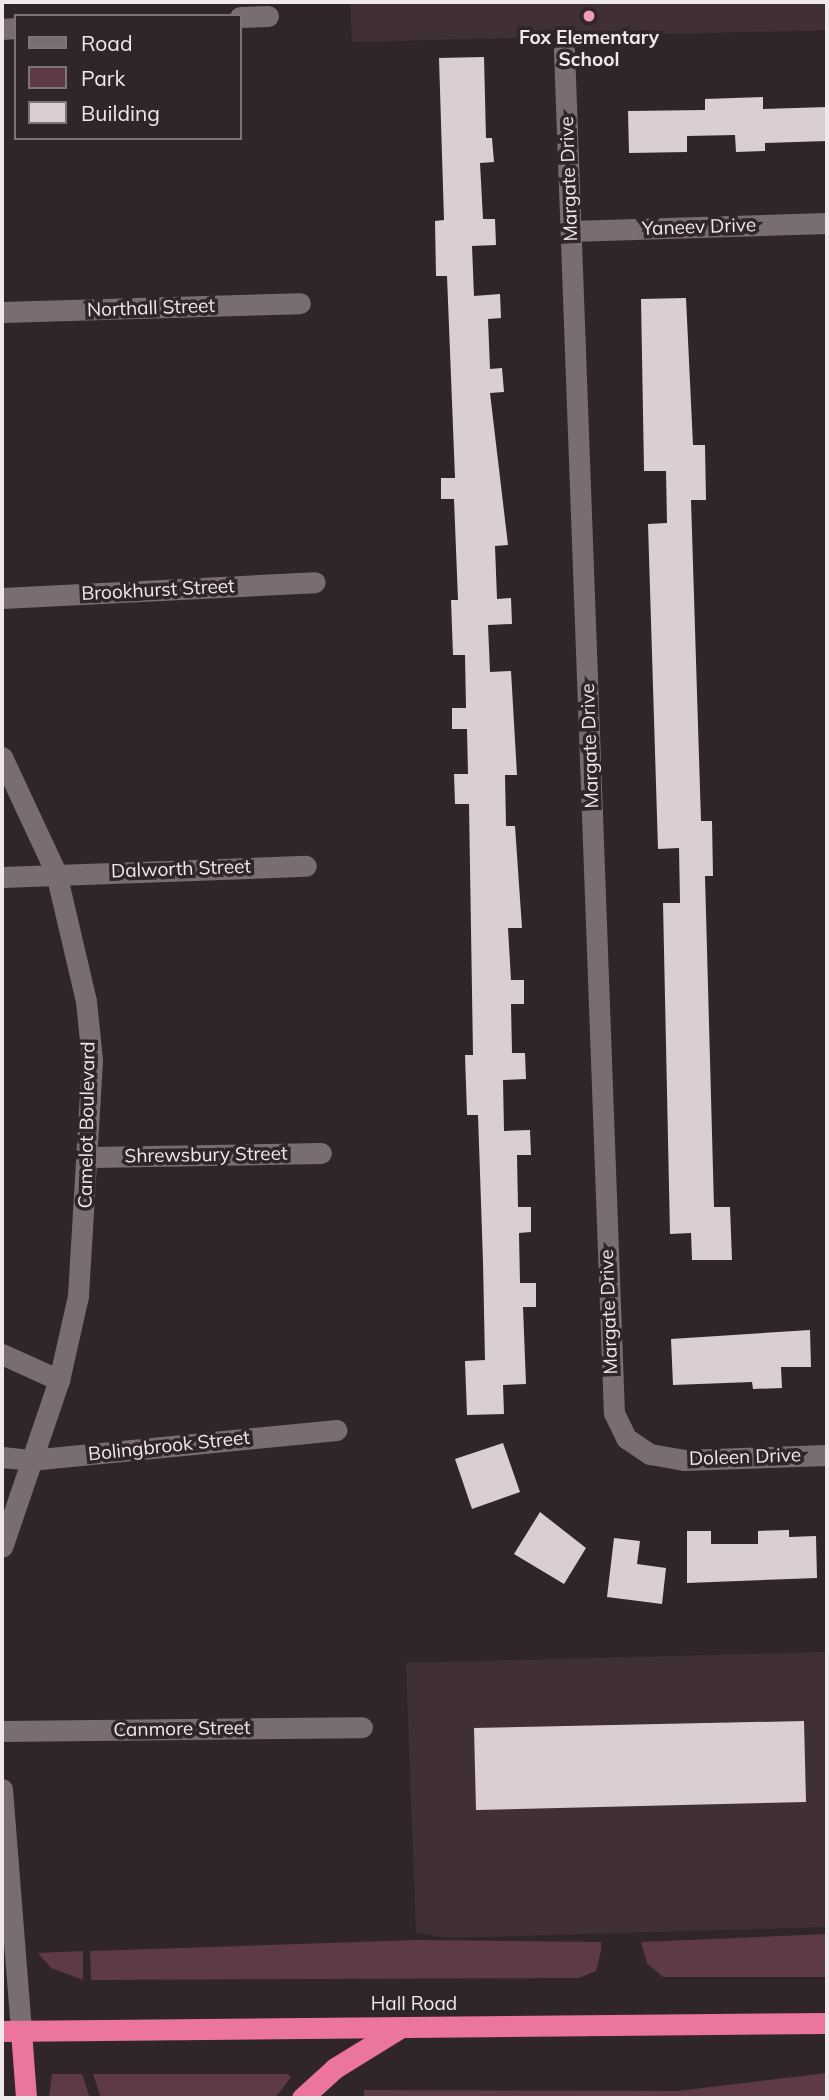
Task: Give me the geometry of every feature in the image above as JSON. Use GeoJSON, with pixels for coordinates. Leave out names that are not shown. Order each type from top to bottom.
{"type":"FeatureCollection","features":[{"type":"Feature","properties":{"kind":"highway","name":"Hall Road"},"geometry":{"type":"LineString","coordinates":[[11,2031],[827,2022]]}},
{"type":"Feature","properties":{"kind":"highway"},"geometry":{"type":"LineString","coordinates":[[302,2098],[335,2068],[402,2027]]}},
{"type":"Feature","properties":{"kind":"highway"},"geometry":{"type":"LineString","coordinates":[[11,2031],[26,2098]]}},
{"type":"Feature","properties":{"kind":"street"},"geometry":{"type":"LineString","coordinates":[[242,17],[268,16]]}},
{"type":"Feature","properties":{"kind":"street","name":"Margate Drive"},"geometry":{"type":"LineString","coordinates":[[564,51],[612,1383],[614,1413],[626,1438]]}},
{"type":"Feature","properties":{"kind":"street","name":"Yaneev Drive"},"geometry":{"type":"LineString","coordinates":[[572,231],[827,223]]}},
{"type":"Feature","properties":{"kind":"street","name":"Northall Street"},"geometry":{"type":"LineString","coordinates":[[2,312],[300,303]]}},
{"type":"Feature","properties":{"kind":"street","name":"Brookhurst Street"},"geometry":{"type":"LineString","coordinates":[[2,598],[315,582]]}},
{"type":"Feature","properties":{"kind":"street","name":"Camelot Boulevard"},"geometry":{"type":"LineString","coordinates":[[2,757],[56,873],[86,1001],[91,1157],[78,1296],[59,1380],[2,1547]]}},
{"type":"Feature","properties":{"kind":"street","name":"Dalworth Street"},"geometry":{"type":"LineString","coordinates":[[56,873],[306,866]]}},
{"type":"Feature","properties":{"kind":"street"},"geometry":{"type":"LineString","coordinates":[[2,877],[56,873]]}},
{"type":"Feature","properties":{"kind":"street","name":"Shrewsbury Street"},"geometry":{"type":"LineString","coordinates":[[91,1157],[321,1153]]}},
{"type":"Feature","properties":{"kind":"street"},"geometry":{"type":"LineString","coordinates":[[2,1354],[59,1380]]}},
{"type":"Feature","properties":{"kind":"street","name":"Bolingbrook Street"},"geometry":{"type":"LineString","coordinates":[[2,1457],[30,1460],[337,1430]]}},
{"type":"Feature","properties":{"kind":"street","name":"Doleen Drive"},"geometry":{"type":"LineString","coordinates":[[626,1438],[650,1454],[683,1460],[827,1455]]}},
{"type":"Feature","properties":{"kind":"street","name":"Canmore Street"},"geometry":{"type":"LineString","coordinates":[[2,1731],[362,1727]]}},
{"type":"Feature","properties":{"kind":"street"},"geometry":{"type":"LineString","coordinates":[[2,1788],[14,1885],[11,2031]]}},
{"type":"Feature","properties":{"kind":"shaded area","name":"Fox Elementary School"},"geometry":{"type":"Polygon","coordinates":[[[350,2],[827,2],[827,30],[352,42],[350,2]]]}},
{"type":"Feature","properties":{"kind":"shaded area"},"geometry":{"type":"Polygon","coordinates":[[[827,1652],[827,1927],[446,1938],[416,1932],[406,1663],[827,1652]]]}},
{"type":"Feature","properties":{"kind":"green space"},"geometry":{"type":"Polygon","coordinates":[[[827,1934],[827,1977],[663,1977],[647,1963],[641,1942],[827,1934]]]}},
{"type":"Feature","properties":{"kind":"green space"},"geometry":{"type":"Polygon","coordinates":[[[416,1940],[601,1942],[601,1951],[596,1971],[579,1978],[91,1980],[90,1951],[416,1940]]]}},
{"type":"Feature","properties":{"kind":"green space"},"geometry":{"type":"Polygon","coordinates":[[[83,1951],[83,1980],[51,1968],[38,1953],[83,1951]]]}},
{"type":"Feature","properties":{"kind":"green space"},"geometry":{"type":"Polygon","coordinates":[[[827,2073],[827,2098],[364,2098],[364,2090],[678,2091],[827,2073]]]}},
{"type":"Feature","properties":{"kind":"green space"},"geometry":{"type":"Polygon","coordinates":[[[52,2074],[82,2074],[90,2098],[49,2098],[52,2074]]]}},
{"type":"Feature","properties":{"kind":"green space"},"geometry":{"type":"Polygon","coordinates":[[[93,2074],[287,2074],[291,2077],[275,2098],[101,2098],[93,2074]]]}},
{"type":"Feature","properties":{"kind":"building"},"geometry":{"type":"Polygon","coordinates":[[[484,57],[486,138],[492,138],[494,162],[480,163],[483,219],[495,219],[496,245],[472,246],[474,296],[500,294],[501,318],[488,319],[490,369],[502,368],[504,392],[490,393],[508,545],[495,546],[497,599],[511,598],[512,624],[488,625],[490,672],[511,671],[517,775],[505,775],[506,826],[515,826],[522,928],[508,928],[511,980],[524,980],[524,1004],[511,1004],[512,1053],[525,1053],[526,1079],[503,1080],[504,1131],[530,1130],[531,1155],[517,1155],[518,1207],[531,1207],[531,1232],[519,1233],[520,1283],[536,1283],[536,1307],[523,1307],[526,1384],[503,1385],[504,1414],[467,1415],[465,1361],[485,1360],[483,1262],[478,1115],[467,1115],[465,1055],[473,1055],[469,804],[455,804],[454,774],[468,774],[467,729],[452,729],[452,708],[466,708],[465,655],[453,655],[451,600],[458,600],[454,499],[441,499],[441,478],[455,478],[447,276],[436,276],[435,221],[444,220],[439,58],[484,57]]]}},
{"type":"Feature","properties":{"kind":"building"},"geometry":{"type":"Polygon","coordinates":[[[763,97],[763,109],[827,107],[827,141],[765,143],[765,151],[736,152],[735,135],[687,136],[687,152],[629,153],[628,111],[705,110],[705,99],[763,97]]]}},
{"type":"Feature","properties":{"kind":"building"},"geometry":{"type":"Polygon","coordinates":[[[686,298],[693,445],[705,445],[706,500],[691,500],[701,821],[712,821],[713,876],[705,876],[714,1207],[730,1207],[732,1260],[692,1260],[691,1233],[670,1234],[663,903],[680,903],[679,848],[658,849],[648,524],[667,523],[666,471],[644,471],[641,299],[686,298]]]}},
{"type":"Feature","properties":{"kind":"building"},"geometry":{"type":"Polygon","coordinates":[[[810,1330],[811,1367],[781,1367],[782,1388],[753,1389],[752,1382],[673,1385],[671,1339],[810,1330]]]}},
{"type":"Feature","properties":{"kind":"building"},"geometry":{"type":"Polygon","coordinates":[[[503,1443],[520,1492],[472,1509],[455,1459],[503,1443]]]}},
{"type":"Feature","properties":{"kind":"building"},"geometry":{"type":"Polygon","coordinates":[[[540,1512],[586,1548],[564,1584],[514,1554],[540,1512]]]}},
{"type":"Feature","properties":{"kind":"building"},"geometry":{"type":"Polygon","coordinates":[[[789,1530],[789,1537],[816,1536],[817,1578],[687,1583],[687,1531],[711,1531],[711,1544],[758,1544],[758,1531],[789,1530]]]}},
{"type":"Feature","properties":{"kind":"building"},"geometry":{"type":"Polygon","coordinates":[[[614,1538],[640,1541],[637,1564],[666,1568],[662,1604],[607,1597],[614,1538]]]}},
{"type":"Feature","properties":{"kind":"building"},"geometry":{"type":"Polygon","coordinates":[[[804,1721],[806,1802],[476,1810],[474,1728],[804,1721]]]}},
{"type":"Feature","properties":{"kind":"place","name":"Fox Elementary School"},"geometry":{"type":"Point","coordinates":[589,16]}}]}
